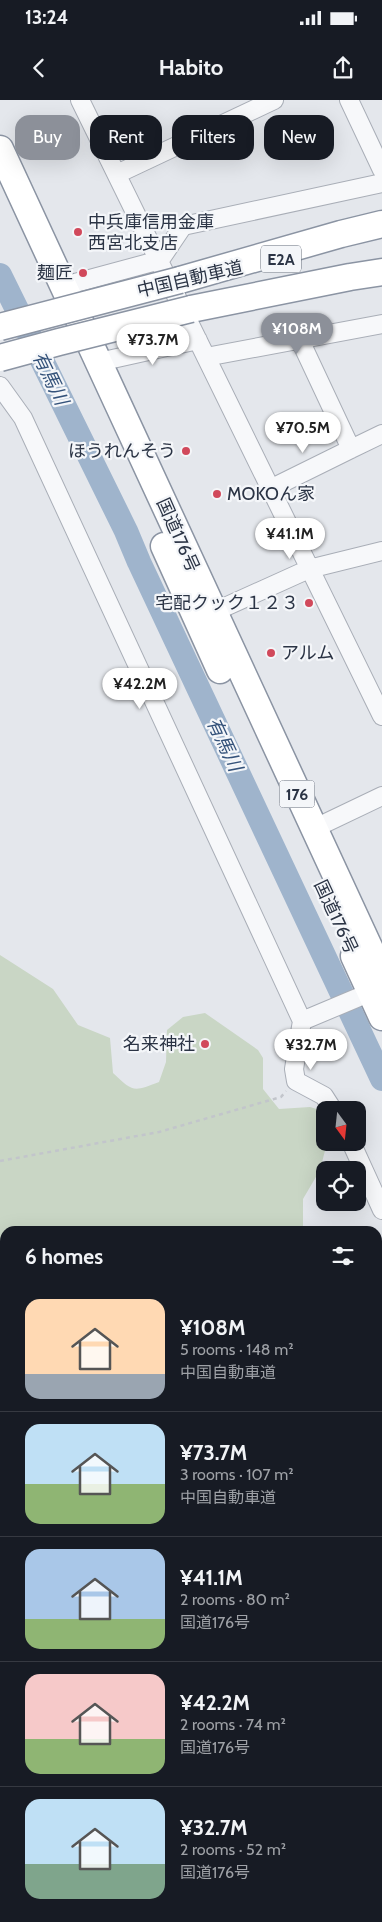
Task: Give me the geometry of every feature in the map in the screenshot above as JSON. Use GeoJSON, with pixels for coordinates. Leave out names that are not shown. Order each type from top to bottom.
{"type":"FeatureCollection","features":[{"type":"Feature","properties":{"kind":"highway","name":"国道176号"},"geometry":{"type":"LineString","coordinates":[[0,148],[99,362],[205,615],[382,1017]]}},
{"type":"Feature","properties":{"kind":"highway","name":"国道176号"},"geometry":{"type":"LineString","coordinates":[[0,192],[109,424],[313,829],[370,988]]}},
{"type":"Feature","properties":{"kind":"highway"},"geometry":{"type":"LineString","coordinates":[[180,280],[340,234],[382,224]]}},
{"type":"Feature","properties":{"kind":"highway","name":"中国自動車道"},"geometry":{"type":"LineString","coordinates":[[0,327],[180,280],[303,254],[382,241]]}},
{"type":"Feature","properties":{"kind":"highway","name":"中国自動車道"},"geometry":{"type":"LineString","coordinates":[[0,358],[191,309],[382,272]]}},
{"type":"Feature","properties":{"kind":"street"},"geometry":{"type":"LineString","coordinates":[[80,100],[160,260],[309,569],[377,692],[382,716]]}},
{"type":"Feature","properties":{"kind":"street"},"geometry":{"type":"LineString","coordinates":[[117,174],[274,100]]}},
{"type":"Feature","properties":{"kind":"street"},"geometry":{"type":"LineString","coordinates":[[349,100],[382,170]]}},
{"type":"Feature","properties":{"kind":"street"},"geometry":{"type":"LineString","coordinates":[[64,286],[160,260],[183,226],[382,183]]}},
{"type":"Feature","properties":{"kind":"street"},"geometry":{"type":"LineString","coordinates":[[206,357],[299,338],[382,324]]}},
{"type":"Feature","properties":{"kind":"street"},"geometry":{"type":"LineString","coordinates":[[299,338],[351,449]]}},
{"type":"Feature","properties":{"kind":"street"},"geometry":{"type":"LineString","coordinates":[[99,362],[198,340]]}},
{"type":"Feature","properties":{"kind":"street"},"geometry":{"type":"LineString","coordinates":[[0,386],[23,418],[302,1021],[294,1069],[296,1081],[324,1096],[327,1101]]}},
{"type":"Feature","properties":{"kind":"street"},"geometry":{"type":"LineString","coordinates":[[270,489],[382,434]]}},
{"type":"Feature","properties":{"kind":"street"},"geometry":{"type":"LineString","coordinates":[[205,615],[309,569],[382,550]]}},
{"type":"Feature","properties":{"kind":"street"},"geometry":{"type":"LineString","coordinates":[[313,829],[382,796]]}},
{"type":"Feature","properties":{"kind":"street"},"geometry":{"type":"LineString","coordinates":[[302,1021],[370,988]]}},
{"type":"Feature","properties":{"kind":"street"},"geometry":{"type":"LineString","coordinates":[[355,1151],[382,1210]]}},
{"type":"Feature","properties":{"kind":"path"},"geometry":{"type":"LineString","coordinates":[[0,1161],[159,1132],[281,1097],[296,1081]]}},
{"type":"Feature","properties":{"kind":"green space"},"geometry":{"type":"Polygon","coordinates":[[[0,955],[53,989],[78,1025],[110,1038],[113,1073],[129,1087],[138,1089],[159,1082],[166,1062],[167,1030],[183,1017],[205,1013],[258,1050],[263,1058],[263,1089],[279,1109],[310,1107],[316,1109],[316,1151],[325,1151],[322,1161],[316,1161],[316,1177],[303,1199],[303,1226],[0,1226],[0,955]]]}},
{"type":"Feature","properties":{"kind":"waterway","name":"有馬川"},"geometry":{"type":"LineString","coordinates":[[0,275],[126,531],[382,1079]]}},
{"type":"Feature","properties":{"kind":"place","name":"中兵庫信用金庫 西宮北支店"},"geometry":{"type":"Point","coordinates":[78,232]}},
{"type":"Feature","properties":{"kind":"place","name":"麺匠"},"geometry":{"type":"Point","coordinates":[83,273]}},
{"type":"Feature","properties":{"kind":"place","name":"ほうれんそう"},"geometry":{"type":"Point","coordinates":[186,451]}},
{"type":"Feature","properties":{"kind":"place","name":"MOKOん家"},"geometry":{"type":"Point","coordinates":[217,494]}},
{"type":"Feature","properties":{"kind":"place","name":"宅配クック１２３"},"geometry":{"type":"Point","coordinates":[309,603]}},
{"type":"Feature","properties":{"kind":"place","name":"アルム"},"geometry":{"type":"Point","coordinates":[271,653]}},
{"type":"Feature","properties":{"kind":"place","name":"名来神社"},"geometry":{"type":"Point","coordinates":[205,1044]}}]}
